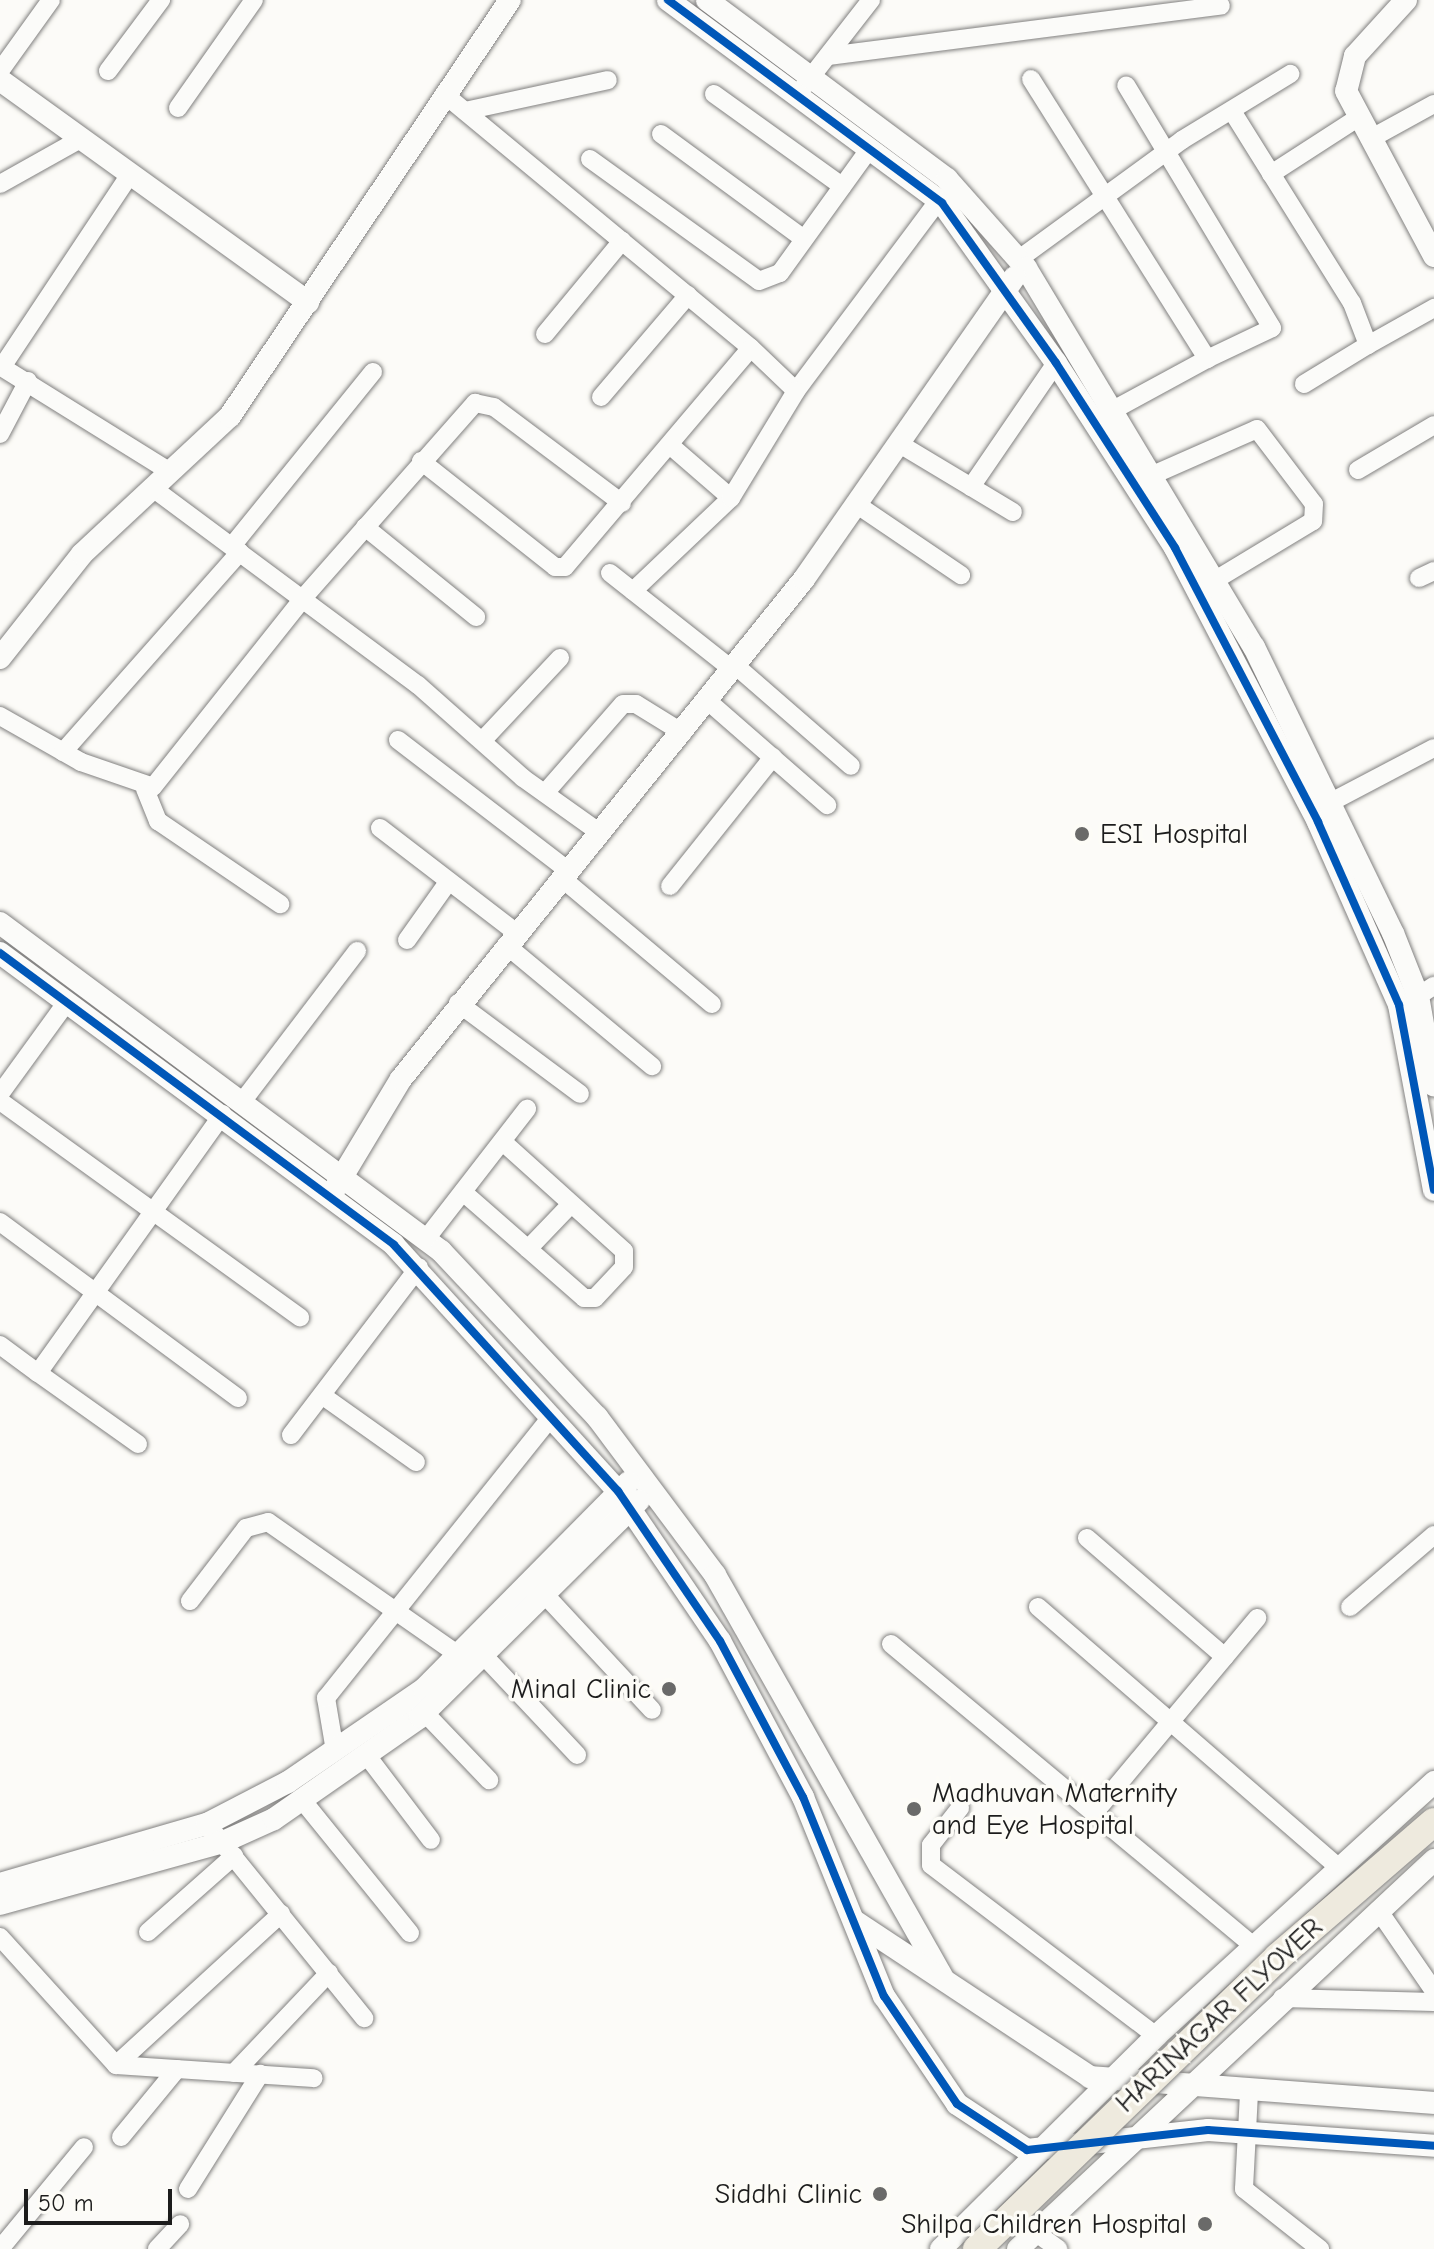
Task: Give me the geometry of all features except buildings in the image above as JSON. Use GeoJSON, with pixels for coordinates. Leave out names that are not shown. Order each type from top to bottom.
{"type":"FeatureCollection","features":[{"type":"Feature","properties":{"kind":"main road","name":"HARINAGAR FLYOVER"},"geometry":{"type":"LineString","coordinates":[[977,2249],[1278,1957],[1434,1822]]}},
{"type":"Feature","properties":{"kind":"street"},"geometry":{"type":"LineString","coordinates":[[0,71],[51,0]]}},
{"type":"Feature","properties":{"kind":"street"},"geometry":{"type":"LineString","coordinates":[[108,71],[161,0]]}},
{"type":"Feature","properties":{"kind":"street"},"geometry":{"type":"LineString","coordinates":[[178,108],[254,0]]}},
{"type":"Feature","properties":{"kind":"street"},"geometry":{"type":"LineString","coordinates":[[1,654],[82,554],[230,416],[510,0]]}},
{"type":"Feature","properties":{"kind":"street"},"geometry":{"type":"LineString","coordinates":[[668,0],[939,200],[1006,285],[1175,548],[1318,822],[1417,997],[1434,1190]]}},
{"type":"Feature","properties":{"kind":"street"},"geometry":{"type":"LineString","coordinates":[[707,0],[821,65],[947,179],[1023,264],[1217,579],[1331,802],[1417,997],[1434,1086]]}},
{"type":"Feature","properties":{"kind":"street"},"geometry":{"type":"LineString","coordinates":[[797,94],[871,0]]}},
{"type":"Feature","properties":{"kind":"street"},"geometry":{"type":"LineString","coordinates":[[1406,0],[1348,67],[1346,91],[1434,256]]}},
{"type":"Feature","properties":{"kind":"street"},"geometry":{"type":"LineString","coordinates":[[821,65],[1221,6]]}},
{"type":"Feature","properties":{"kind":"street"},"geometry":{"type":"LineString","coordinates":[[332,1195],[458,1003],[567,876],[735,668],[856,504],[1023,264],[1105,193],[1290,74]]}},
{"type":"Feature","properties":{"kind":"street"},"geometry":{"type":"LineString","coordinates":[[1031,79],[1207,359]]}},
{"type":"Feature","properties":{"kind":"street"},"geometry":{"type":"LineString","coordinates":[[0,80],[77,141],[308,302]]}},
{"type":"Feature","properties":{"kind":"street"},"geometry":{"type":"LineString","coordinates":[[465,111],[608,80]]}},
{"type":"Feature","properties":{"kind":"street"},"geometry":{"type":"LineString","coordinates":[[1115,409],[1272,328],[1126,85]]}},
{"type":"Feature","properties":{"kind":"street"},"geometry":{"type":"LineString","coordinates":[[444,94],[751,348],[796,391]]}},
{"type":"Feature","properties":{"kind":"street"},"geometry":{"type":"LineString","coordinates":[[714,94],[842,186]]}},
{"type":"Feature","properties":{"kind":"street"},"geometry":{"type":"LineString","coordinates":[[1370,139],[1434,104]]}},
{"type":"Feature","properties":{"kind":"street"},"geometry":{"type":"LineString","coordinates":[[1232,111],[1352,303],[1368,345]]}},
{"type":"Feature","properties":{"kind":"street"},"geometry":{"type":"LineString","coordinates":[[1271,174],[1359,117]]}},
{"type":"Feature","properties":{"kind":"street"},"geometry":{"type":"LineString","coordinates":[[661,134],[804,239]]}},
{"type":"Feature","properties":{"kind":"street"},"geometry":{"type":"LineString","coordinates":[[0,184],[77,141]]}},
{"type":"Feature","properties":{"kind":"street"},"geometry":{"type":"LineString","coordinates":[[590,159],[759,281],[780,273],[870,148]]}},
{"type":"Feature","properties":{"kind":"street"},"geometry":{"type":"LineString","coordinates":[[129,176],[1,366],[170,472]]}},
{"type":"Feature","properties":{"kind":"street"},"geometry":{"type":"LineString","coordinates":[[633,591],[731,498],[796,391],[939,200]]}},
{"type":"Feature","properties":{"kind":"street"},"geometry":{"type":"LineString","coordinates":[[545,334],[622,241]]}},
{"type":"Feature","properties":{"kind":"street"},"geometry":{"type":"LineString","coordinates":[[601,397],[688,295]]}},
{"type":"Feature","properties":{"kind":"street"},"geometry":{"type":"LineString","coordinates":[[1304,384],[1434,308]]}},
{"type":"Feature","properties":{"kind":"street"},"geometry":{"type":"LineString","coordinates":[[421,461],[560,569],[622,503],[751,348]]}},
{"type":"Feature","properties":{"kind":"street"},"geometry":{"type":"LineString","coordinates":[[971,487],[1056,363]]}},
{"type":"Feature","properties":{"kind":"street"},"geometry":{"type":"LineString","coordinates":[[63,752],[236,549],[373,372]]}},
{"type":"Feature","properties":{"kind":"street"},"geometry":{"type":"LineString","coordinates":[[0,434],[28,381]]}},
{"type":"Feature","properties":{"kind":"street"},"geometry":{"type":"LineString","coordinates":[[145,789],[463,411],[485,403],[622,503]]}},
{"type":"Feature","properties":{"kind":"street"},"geometry":{"type":"LineString","coordinates":[[1358,470],[1434,425]]}},
{"type":"Feature","properties":{"kind":"street"},"geometry":{"type":"LineString","coordinates":[[1155,474],[1257,429],[1314,504],[1313,521],[1217,579]]}},
{"type":"Feature","properties":{"kind":"street"},"geometry":{"type":"LineString","coordinates":[[898,443],[1013,512]]}},
{"type":"Feature","properties":{"kind":"street"},"geometry":{"type":"LineString","coordinates":[[671,446],[731,498]]}},
{"type":"Feature","properties":{"kind":"street"},"geometry":{"type":"LineString","coordinates":[[154,489],[304,597],[545,793],[600,833]]}},
{"type":"Feature","properties":{"kind":"street"},"geometry":{"type":"LineString","coordinates":[[856,504],[961,575]]}},
{"type":"Feature","properties":{"kind":"street"},"geometry":{"type":"LineString","coordinates":[[365,527],[476,617]]}},
{"type":"Feature","properties":{"kind":"street"},"geometry":{"type":"LineString","coordinates":[[610,573],[735,668],[851,766]]}},
{"type":"Feature","properties":{"kind":"street"},"geometry":{"type":"LineString","coordinates":[[482,741],[560,658]]}},
{"type":"Feature","properties":{"kind":"street"},"geometry":{"type":"LineString","coordinates":[[709,702],[827,805]]}},
{"type":"Feature","properties":{"kind":"street"},"geometry":{"type":"LineString","coordinates":[[545,793],[623,704],[636,704],[683,733]]}},
{"type":"Feature","properties":{"kind":"street"},"geometry":{"type":"LineString","coordinates":[[0,716],[63,752],[145,789],[158,821],[280,904]]}},
{"type":"Feature","properties":{"kind":"street"},"geometry":{"type":"LineString","coordinates":[[398,740],[567,876],[712,1004]]}},
{"type":"Feature","properties":{"kind":"street"},"geometry":{"type":"LineString","coordinates":[[1331,802],[1431,756]]}},
{"type":"Feature","properties":{"kind":"street"},"geometry":{"type":"LineString","coordinates":[[670,886],[773,757]]}},
{"type":"Feature","properties":{"kind":"street"},"geometry":{"type":"LineString","coordinates":[[380,828],[449,881],[652,1066]]}},
{"type":"Feature","properties":{"kind":"street"},"geometry":{"type":"LineString","coordinates":[[407,940],[449,881]]}},
{"type":"Feature","properties":{"kind":"street"},"geometry":{"type":"LineString","coordinates":[[0,923],[232,1108],[419,1267],[624,1500],[720,1641],[800,1791],[884,1996],[957,2104],[1000,2138],[1043,2149],[1131,2138],[1245,2133],[1434,2146]]}},
{"type":"Feature","properties":{"kind":"street"},"geometry":{"type":"LineString","coordinates":[[38,1373],[153,1211],[357,951]]}},
{"type":"Feature","properties":{"kind":"street"},"geometry":{"type":"LineString","coordinates":[[0,953],[66,1003],[232,1108],[344,1174],[426,1239],[597,1417],[715,1575],[826,1777],[942,1976]]}},
{"type":"Feature","properties":{"kind":"street"},"geometry":{"type":"LineString","coordinates":[[0,1094],[66,1003]]}},
{"type":"Feature","properties":{"kind":"street"},"geometry":{"type":"LineString","coordinates":[[458,1003],[580,1094]]}},
{"type":"Feature","properties":{"kind":"street"},"geometry":{"type":"LineString","coordinates":[[0,1101],[300,1317]]}},
{"type":"Feature","properties":{"kind":"street"},"geometry":{"type":"LineString","coordinates":[[426,1239],[527,1109]]}},
{"type":"Feature","properties":{"kind":"street"},"geometry":{"type":"LineString","coordinates":[[463,1192],[584,1298],[601,1293],[627,1259],[502,1141]]}},
{"type":"Feature","properties":{"kind":"street"},"geometry":{"type":"LineString","coordinates":[[528,1249],[571,1204]]}},
{"type":"Feature","properties":{"kind":"street"},"geometry":{"type":"LineString","coordinates":[[0,1222],[238,1398]]}},
{"type":"Feature","properties":{"kind":"street"},"geometry":{"type":"LineString","coordinates":[[291,1435],[419,1267]]}},
{"type":"Feature","properties":{"kind":"street"},"geometry":{"type":"LineString","coordinates":[[0,1345],[138,1444]]}},
{"type":"Feature","properties":{"kind":"street"},"geometry":{"type":"LineString","coordinates":[[323,1396],[416,1462]]}},
{"type":"Feature","properties":{"kind":"street"},"geometry":{"type":"LineString","coordinates":[[335,1751],[324,1702],[394,1608],[552,1416]]}},
{"type":"Feature","properties":{"kind":"street"},"geometry":{"type":"LineString","coordinates":[[0,1884],[207,1824],[335,1751],[402,1706],[645,1480]]}},
{"type":"Feature","properties":{"kind":"street"},"geometry":{"type":"LineString","coordinates":[[148,1932],[228,1849],[368,1757],[425,1713],[486,1658],[547,1597],[624,1500]]}},
{"type":"Feature","properties":{"kind":"street"},"geometry":{"type":"LineString","coordinates":[[190,1601],[260,1521],[394,1608],[459,1655]]}},
{"type":"Feature","properties":{"kind":"street"},"geometry":{"type":"LineString","coordinates":[[1350,1607],[1434,1535]]}},
{"type":"Feature","properties":{"kind":"street"},"geometry":{"type":"LineString","coordinates":[[1087,1538],[1225,1657]]}},
{"type":"Feature","properties":{"kind":"street"},"geometry":{"type":"LineString","coordinates":[[547,1597],[652,1710]]}},
{"type":"Feature","properties":{"kind":"street"},"geometry":{"type":"LineString","coordinates":[[1038,1607],[1338,1867]]}},
{"type":"Feature","properties":{"kind":"street"},"geometry":{"type":"LineString","coordinates":[[1095,1812],[1257,1618]]}},
{"type":"Feature","properties":{"kind":"street"},"geometry":{"type":"LineString","coordinates":[[891,1644],[1254,1946]]}},
{"type":"Feature","properties":{"kind":"street"},"geometry":{"type":"LineString","coordinates":[[486,1658],[577,1755]]}},
{"type":"Feature","properties":{"kind":"street"},"geometry":{"type":"LineString","coordinates":[[425,1713],[489,1780]]}},
{"type":"Feature","properties":{"kind":"street"},"geometry":{"type":"LineString","coordinates":[[368,1757],[431,1840]]}},
{"type":"Feature","properties":{"kind":"street"},"geometry":{"type":"LineString","coordinates":[[800,1791],[826,1777]]}},
{"type":"Feature","properties":{"kind":"street"},"geometry":{"type":"LineString","coordinates":[[941,2249],[1156,2036],[1434,1782]]}},
{"type":"Feature","properties":{"kind":"street"},"geometry":{"type":"LineString","coordinates":[[303,1801],[410,1933]]}},
{"type":"Feature","properties":{"kind":"street"},"geometry":{"type":"LineString","coordinates":[[960,1808],[931,1845],[931,1865],[1156,2036]]}},
{"type":"Feature","properties":{"kind":"street"},"geometry":{"type":"LineString","coordinates":[[207,1824],[364,2018]]}},
{"type":"Feature","properties":{"kind":"street"},"geometry":{"type":"LineString","coordinates":[[0,1904],[228,1849]]}},
{"type":"Feature","properties":{"kind":"street"},"geometry":{"type":"LineString","coordinates":[[1018,2249],[1185,2087],[1434,1860]]}},
{"type":"Feature","properties":{"kind":"street"},"geometry":{"type":"LineString","coordinates":[[1379,1911],[1434,1991]]}},
{"type":"Feature","properties":{"kind":"street"},"geometry":{"type":"LineString","coordinates":[[116,2065],[281,1914]]}},
{"type":"Feature","properties":{"kind":"street"},"geometry":{"type":"LineString","coordinates":[[853,1918],[903,1958],[942,1976],[1090,2077],[1249,2093],[1434,2103]]}},
{"type":"Feature","properties":{"kind":"street"},"geometry":{"type":"LineString","coordinates":[[0,1937],[116,2065],[314,2078]]}},
{"type":"Feature","properties":{"kind":"street"},"geometry":{"type":"LineString","coordinates":[[234,2073],[329,1973]]}},
{"type":"Feature","properties":{"kind":"street"},"geometry":{"type":"LineString","coordinates":[[1282,1998],[1434,2002]]}},
{"type":"Feature","properties":{"kind":"street"},"geometry":{"type":"LineString","coordinates":[[121,2137],[177,2069]]}},
{"type":"Feature","properties":{"kind":"street"},"geometry":{"type":"LineString","coordinates":[[188,2189],[260,2074]]}},
{"type":"Feature","properties":{"kind":"street"},"geometry":{"type":"LineString","coordinates":[[1249,2093],[1244,2189],[1320,2249]]}},
{"type":"Feature","properties":{"kind":"street"},"geometry":{"type":"LineString","coordinates":[[0,2249],[84,2147]]}},
{"type":"Feature","properties":{"kind":"street"},"geometry":{"type":"LineString","coordinates":[[157,2249],[180,2224]]}},
{"type":"Feature","properties":{"kind":"street"},"geometry":{"type":"LineString","coordinates":[[1035,2232],[1058,2249]]}},
{"type":"Feature","properties":{"kind":"cycle path"},"geometry":{"type":"LineString","coordinates":[[668,0],[942,203],[1056,363],[1175,548],[1318,822],[1399,1005],[1434,1190]]}},
{"type":"Feature","properties":{"kind":"cycle path"},"geometry":{"type":"LineString","coordinates":[[0,953],[394,1245],[618,1491],[720,1641],[803,1797],[884,1996],[957,2104],[1027,2150],[1208,2130],[1434,2146]]}},
{"type":"Feature","properties":{"kind":"place","name":"ESI Hospital"},"geometry":{"type":"Point","coordinates":[1082,834]}},
{"type":"Feature","properties":{"kind":"place","name":"Minal Clinic"},"geometry":{"type":"Point","coordinates":[669,1689]}},
{"type":"Feature","properties":{"kind":"place","name":"Madhuvan Maternity and Eye Hospital"},"geometry":{"type":"Point","coordinates":[914,1809]}},
{"type":"Feature","properties":{"kind":"place","name":"Siddhi Clinic"},"geometry":{"type":"Point","coordinates":[880,2194]}},
{"type":"Feature","properties":{"kind":"place","name":"Shilpa Children Hospital"},"geometry":{"type":"Point","coordinates":[1205,2224]}}]}
